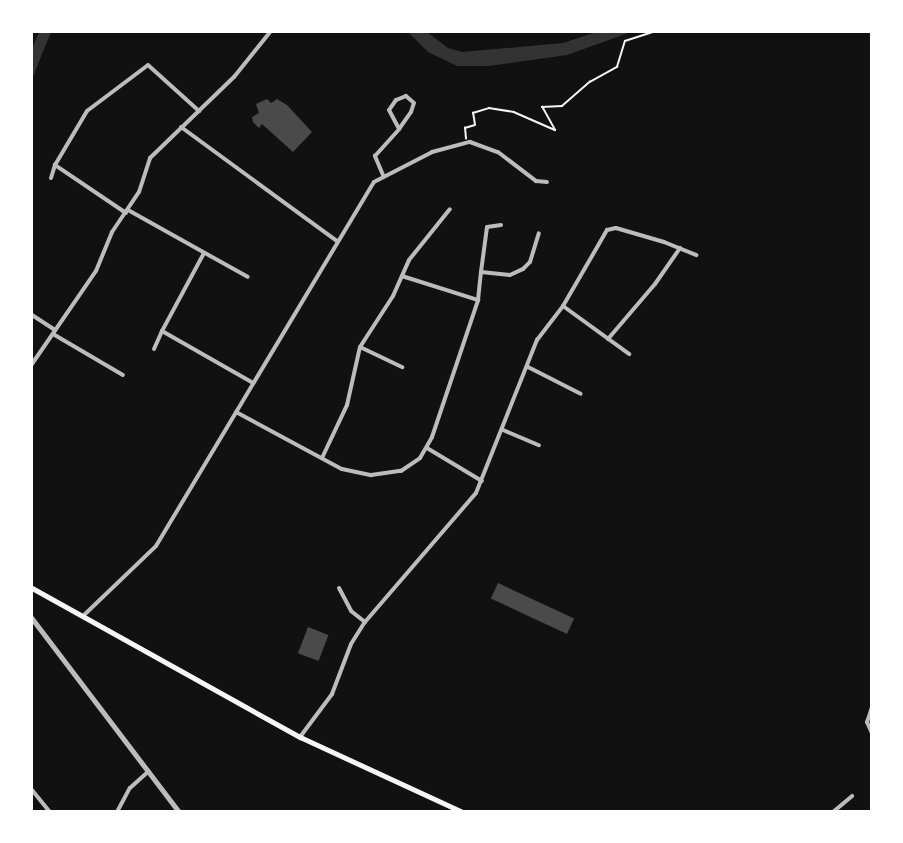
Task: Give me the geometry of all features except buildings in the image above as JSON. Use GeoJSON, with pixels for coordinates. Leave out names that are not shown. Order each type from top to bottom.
{"type":"FeatureCollection","features":[{"type":"Feature","properties":{"kind":"main road"},"geometry":{"type":"LineString","coordinates":[[32,588],[81,618],[300,737],[462,812]]}},
{"type":"Feature","properties":{"kind":"street"},"geometry":{"type":"LineString","coordinates":[[32,364],[96,271],[112,232],[139,192],[150,158],[234,76],[270,32]]}},
{"type":"Feature","properties":{"kind":"street"},"geometry":{"type":"LineString","coordinates":[[51,178],[55,165],[87,111],[146,66],[153,67],[199,111]]}},
{"type":"Feature","properties":{"kind":"street"},"geometry":{"type":"LineString","coordinates":[[383,175],[375,156],[399,129],[413,108],[413,100],[406,96],[396,100],[389,110],[399,129]]}},
{"type":"Feature","properties":{"kind":"street"},"geometry":{"type":"LineString","coordinates":[[181,127],[337,242]]}},
{"type":"Feature","properties":{"kind":"street"},"geometry":{"type":"LineString","coordinates":[[81,618],[156,546],[368,189],[383,175],[432,152],[466,142],[498,152],[536,181],[547,182]]}},
{"type":"Feature","properties":{"kind":"street"},"geometry":{"type":"LineString","coordinates":[[55,165],[127,211],[248,277]]}},
{"type":"Feature","properties":{"kind":"street"},"geometry":{"type":"LineString","coordinates":[[322,458],[347,405],[360,347],[412,255],[443,222],[450,209]]}},
{"type":"Feature","properties":{"kind":"street"},"geometry":{"type":"LineString","coordinates":[[236,412],[322,458],[359,474],[382,475],[411,465],[427,448],[478,300],[487,227],[501,225]]}},
{"type":"Feature","properties":{"kind":"street"},"geometry":{"type":"LineString","coordinates":[[300,737],[332,694],[351,644],[365,622],[482,482],[537,340],[563,306],[607,230],[616,228],[697,255]]}},
{"type":"Feature","properties":{"kind":"street"},"geometry":{"type":"LineString","coordinates":[[482,272],[510,275],[523,269],[530,262],[539,233]]}},
{"type":"Feature","properties":{"kind":"street"},"geometry":{"type":"LineString","coordinates":[[608,339],[655,284],[680,248]]}},
{"type":"Feature","properties":{"kind":"street"},"geometry":{"type":"LineString","coordinates":[[154,349],[204,252]]}},
{"type":"Feature","properties":{"kind":"street"},"geometry":{"type":"LineString","coordinates":[[402,276],[478,300]]}},
{"type":"Feature","properties":{"kind":"street"},"geometry":{"type":"LineString","coordinates":[[563,306],[629,354]]}},
{"type":"Feature","properties":{"kind":"street"},"geometry":{"type":"LineString","coordinates":[[32,315],[54,332],[123,375]]}},
{"type":"Feature","properties":{"kind":"street"},"geometry":{"type":"LineString","coordinates":[[162,331],[253,383]]}},
{"type":"Feature","properties":{"kind":"street"},"geometry":{"type":"LineString","coordinates":[[360,347],[402,367]]}},
{"type":"Feature","properties":{"kind":"street"},"geometry":{"type":"LineString","coordinates":[[528,367],[581,393]]}},
{"type":"Feature","properties":{"kind":"street"},"geometry":{"type":"LineString","coordinates":[[503,430],[539,445]]}},
{"type":"Feature","properties":{"kind":"street"},"geometry":{"type":"LineString","coordinates":[[427,448],[482,482]]}},
{"type":"Feature","properties":{"kind":"street"},"geometry":{"type":"LineString","coordinates":[[339,588],[351,612],[365,622]]}},
{"type":"Feature","properties":{"kind":"street"},"geometry":{"type":"LineString","coordinates":[[32,618],[179,812]]}},
{"type":"Feature","properties":{"kind":"street"},"geometry":{"type":"LineString","coordinates":[[870,731],[872,707]]}},
{"type":"Feature","properties":{"kind":"street"},"geometry":{"type":"LineString","coordinates":[[117,812],[130,788],[149,771]]}},
{"type":"Feature","properties":{"kind":"street"},"geometry":{"type":"LineString","coordinates":[[32,790],[50,812]]}},
{"type":"Feature","properties":{"kind":"street"},"geometry":{"type":"LineString","coordinates":[[833,812],[852,796]]}},
{"type":"Feature","properties":{"kind":"path"},"geometry":{"type":"LineString","coordinates":[[466,142],[465,128],[475,125],[473,113],[489,108],[514,112],[555,130],[542,108],[562,106],[590,82],[617,67],[625,41],[652,32]]}},
{"type":"Feature","properties":{"kind":"shaded area"},"geometry":{"type":"Polygon","coordinates":[[[39,32],[51,32],[32,79],[32,49],[39,32]]]}},
{"type":"Feature","properties":{"kind":"shaded area"},"geometry":{"type":"Polygon","coordinates":[[[408,32],[427,32],[448,48],[462,52],[563,43],[596,32],[631,32],[567,55],[489,66],[457,66],[428,52],[408,32]]]}}]}
